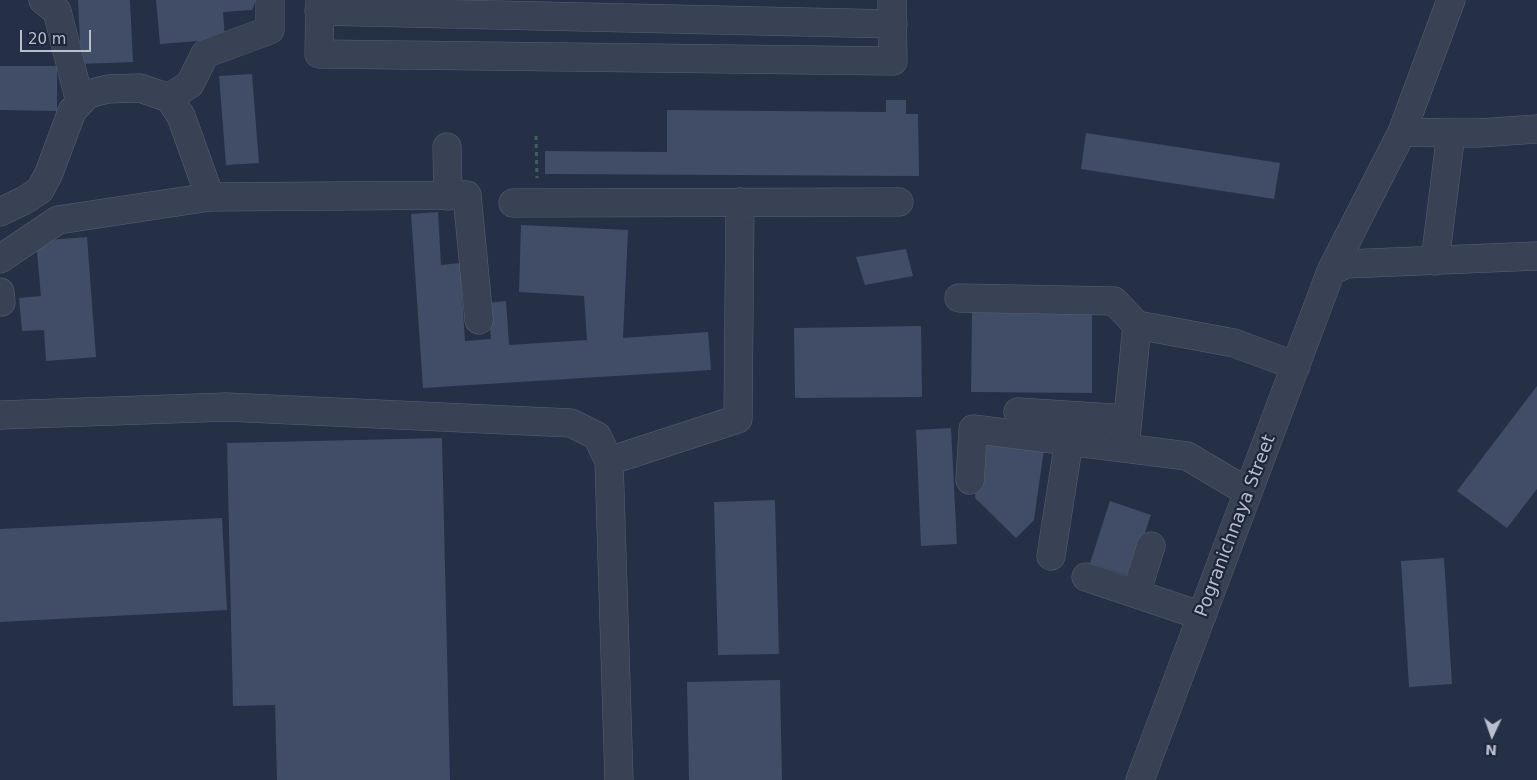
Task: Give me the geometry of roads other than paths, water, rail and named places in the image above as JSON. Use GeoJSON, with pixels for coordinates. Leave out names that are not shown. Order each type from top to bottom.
{"type":"FeatureCollection","features":[{"type":"Feature","properties":{"kind":"street"},"geometry":{"type":"LineString","coordinates":[[43,0],[57,11],[80,102]]}},
{"type":"Feature","properties":{"kind":"street"},"geometry":{"type":"LineString","coordinates":[[169,98],[190,84],[205,54],[270,30],[270,0]]}},
{"type":"Feature","properties":{"kind":"street","name":"Pogranichnaya Street"},"geometry":{"type":"LineString","coordinates":[[1140,780],[1332,271],[1402,132],[1451,0]]}},
{"type":"Feature","properties":{"kind":"street"},"geometry":{"type":"LineString","coordinates":[[320,6],[892,12],[894,61],[318,54],[320,6]]}},
{"type":"Feature","properties":{"kind":"street"},"geometry":{"type":"LineString","coordinates":[[0,212],[25,200],[40,190],[49,173],[72,111],[88,94],[108,89],[140,88],[169,98],[181,116],[210,197]]}},
{"type":"Feature","properties":{"kind":"street"},"geometry":{"type":"LineString","coordinates":[[1402,132],[1451,133],[1537,129]]}},
{"type":"Feature","properties":{"kind":"street"},"geometry":{"type":"LineString","coordinates":[[1436,261],[1451,133]]}},
{"type":"Feature","properties":{"kind":"street"},"geometry":{"type":"LineString","coordinates":[[447,147],[448,196]]}},
{"type":"Feature","properties":{"kind":"street"},"geometry":{"type":"LineString","coordinates":[[0,259],[58,220],[210,197],[467,195],[479,320]]}},
{"type":"Feature","properties":{"kind":"street"},"geometry":{"type":"LineString","coordinates":[[609,461],[738,419],[740,202]]}},
{"type":"Feature","properties":{"kind":"street"},"geometry":{"type":"LineString","coordinates":[[525,203],[899,202]]}},
{"type":"Feature","properties":{"kind":"street"},"geometry":{"type":"LineString","coordinates":[[1332,271],[1346,264],[1537,256]]}},
{"type":"Feature","properties":{"kind":"street"},"geometry":{"type":"LineString","coordinates":[[959,298],[1114,301],[1137,325],[1234,343],[1296,366]]}},
{"type":"Feature","properties":{"kind":"street"},"geometry":{"type":"LineString","coordinates":[[1125,448],[1137,325]]}},
{"type":"Feature","properties":{"kind":"street"},"geometry":{"type":"LineString","coordinates":[[0,415],[226,407],[571,423],[597,436],[609,461],[619,780]]}},
{"type":"Feature","properties":{"kind":"street"},"geometry":{"type":"LineString","coordinates":[[1018,412],[1128,419]]}},
{"type":"Feature","properties":{"kind":"street"},"geometry":{"type":"LineString","coordinates":[[970,480],[973,429],[1187,456],[1248,492]]}},
{"type":"Feature","properties":{"kind":"street"},"geometry":{"type":"LineString","coordinates":[[1051,556],[1069,441]]}},
{"type":"Feature","properties":{"kind":"street"},"geometry":{"type":"LineString","coordinates":[[1136,594],[1151,546]]}},
{"type":"Feature","properties":{"kind":"street"},"geometry":{"type":"LineString","coordinates":[[1086,577],[1202,616]]}}]}
